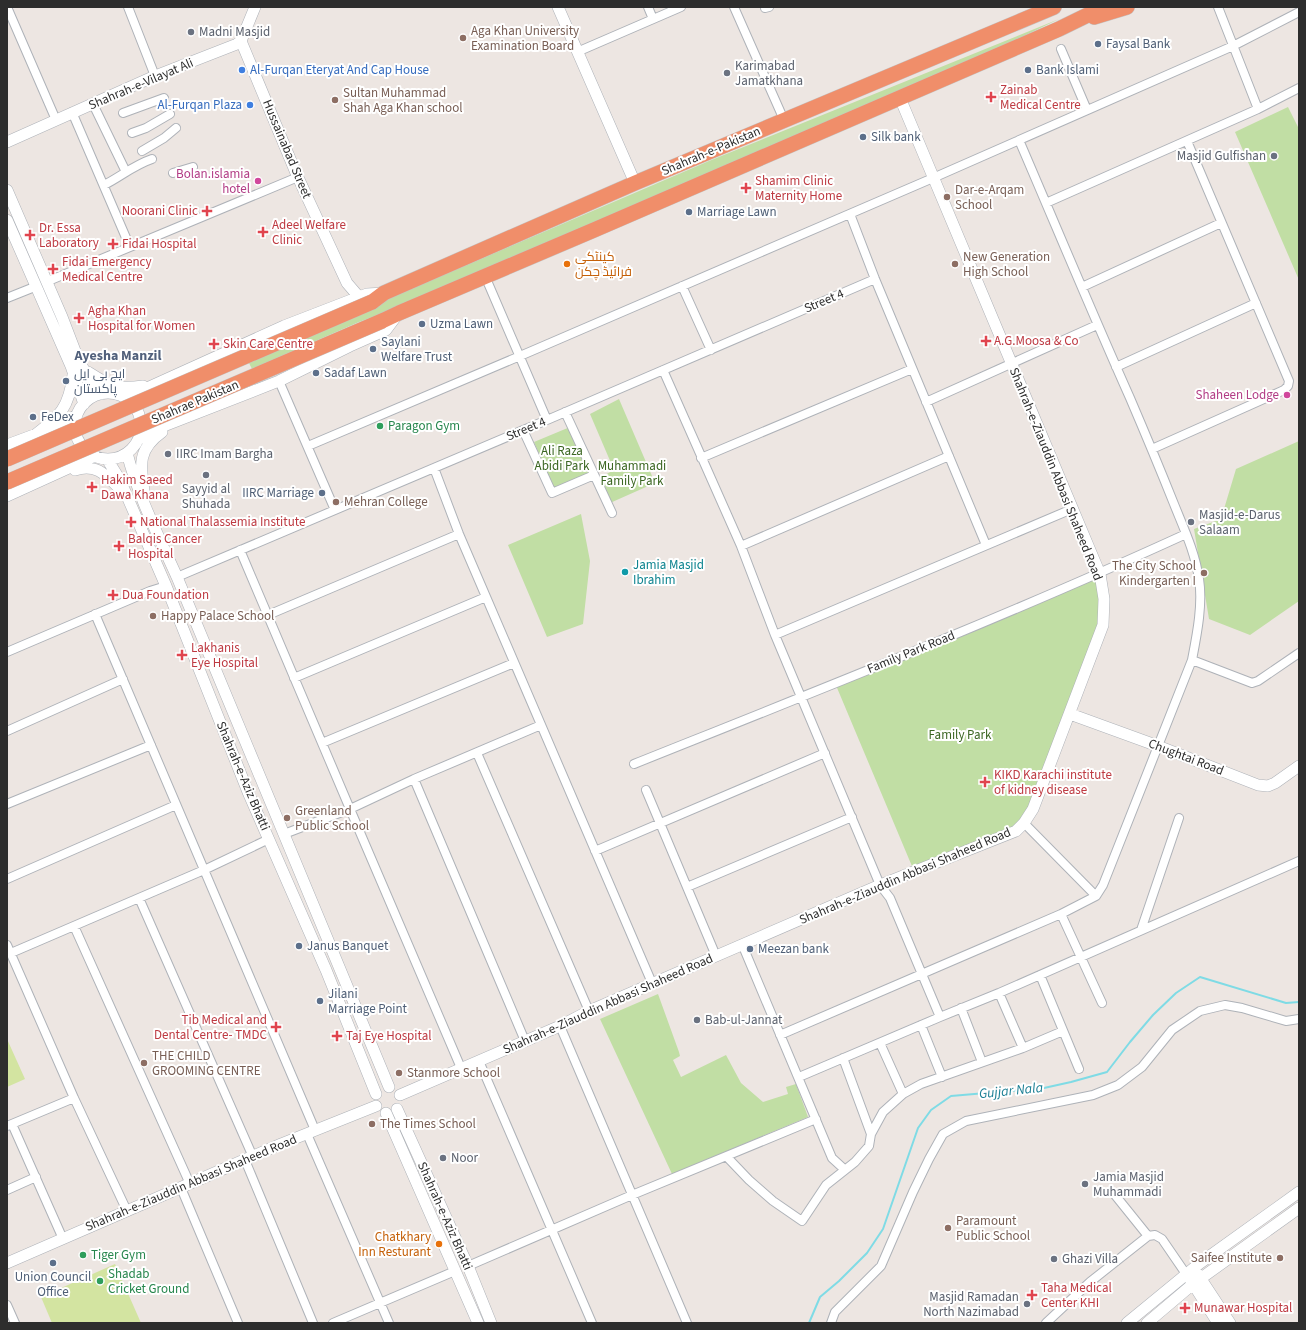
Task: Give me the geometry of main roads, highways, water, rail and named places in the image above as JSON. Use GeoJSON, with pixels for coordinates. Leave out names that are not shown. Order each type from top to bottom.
{"type":"FeatureCollection","features":[{"type":"Feature","properties":{"kind":"highway"},"geometry":{"type":"LineString","coordinates":[[1029,17],[1045,7]]}},
{"type":"Feature","properties":{"kind":"highway","name":"Shahrah-e-Pakistan"},"geometry":{"type":"LineString","coordinates":[[366,299],[384,293],[784,120],[1054,7]]}},
{"type":"Feature","properties":{"kind":"highway"},"geometry":{"type":"LineString","coordinates":[[1074,22],[1104,7]]}},
{"type":"Feature","properties":{"kind":"highway"},"geometry":{"type":"LineString","coordinates":[[1074,22],[1115,12],[1127,7]]}},
{"type":"Feature","properties":{"kind":"highway","name":"Shahrah-e-Pakistan"},"geometry":{"type":"LineString","coordinates":[[382,321],[1074,22]]}},
{"type":"Feature","properties":{"kind":"highway","name":"Shahrae Pakistan"},"geometry":{"type":"LineString","coordinates":[[7,459],[366,299]]}},
{"type":"Feature","properties":{"kind":"highway","name":"Shahrae Pakistan"},"geometry":{"type":"LineString","coordinates":[[7,482],[382,321]]}},
{"type":"Feature","properties":{"kind":"main road"},"geometry":{"type":"LineString","coordinates":[[241,40],[255,7]]}},
{"type":"Feature","properties":{"kind":"main road"},"geometry":{"type":"LineString","coordinates":[[562,8],[577,52],[635,184]]}},
{"type":"Feature","properties":{"kind":"main road","name":"Shahrah-e-Vilayat Ali"},"geometry":{"type":"LineString","coordinates":[[7,142],[155,76],[232,46],[241,40]]}},
{"type":"Feature","properties":{"kind":"main road","name":"Hussainabad Street"},"geometry":{"type":"LineString","coordinates":[[241,40],[298,177],[347,283],[366,299]]}},
{"type":"Feature","properties":{"kind":"main road","name":"Shahrah-e-Ziauddin Abbasi Shaheed Road"},"geometry":{"type":"LineString","coordinates":[[400,1095],[560,1026],[589,1011],[742,944],[880,885],[1016,830],[1024,823],[1033,809],[1103,624],[1104,599],[1100,574],[900,98]]}},
{"type":"Feature","properties":{"kind":"main road"},"geometry":{"type":"LineString","coordinates":[[7,190],[41,284],[78,370],[84,404]]}},
{"type":"Feature","properties":{"kind":"main road"},"geometry":{"type":"LineString","coordinates":[[7,220],[41,284]]}},
{"type":"Feature","properties":{"kind":"main road"},"geometry":{"type":"LineString","coordinates":[[339,305],[347,283]]}},
{"type":"Feature","properties":{"kind":"main road"},"geometry":{"type":"LineString","coordinates":[[125,398],[284,326],[339,305],[366,299]]}},
{"type":"Feature","properties":{"kind":"main road"},"geometry":{"type":"LineString","coordinates":[[139,439],[164,426],[279,381],[386,330],[399,313]]}},
{"type":"Feature","properties":{"kind":"main road"},"geometry":{"type":"LineString","coordinates":[[78,370],[107,384],[121,388],[134,388],[152,385]]}},
{"type":"Feature","properties":{"kind":"main road"},"geometry":{"type":"LineString","coordinates":[[78,370],[94,384],[102,394]]}},
{"type":"Feature","properties":{"kind":"main road"},"geometry":{"type":"LineString","coordinates":[[35,435],[61,412],[68,399],[78,370]]}},
{"type":"Feature","properties":{"kind":"main road"},"geometry":{"type":"LineString","coordinates":[[114,393],[125,398],[136,408],[142,423],[139,439],[134,447],[127,454],[114,459],[95,456],[87,451],[80,444],[76,435],[75,425],[77,416],[84,404],[92,397],[102,394],[114,393]]}},
{"type":"Feature","properties":{"kind":"main road"},"geometry":{"type":"LineString","coordinates":[[146,506],[141,465],[143,454],[149,442],[164,430],[222,404]]}},
{"type":"Feature","properties":{"kind":"main road"},"geometry":{"type":"LineString","coordinates":[[7,445],[58,426],[77,416]]}},
{"type":"Feature","properties":{"kind":"main road","name":"Shahrah-e-Aziz Bhatti"},"geometry":{"type":"LineString","coordinates":[[127,454],[132,472],[146,506],[177,577],[389,1087]]}},
{"type":"Feature","properties":{"kind":"main road"},"geometry":{"type":"LineString","coordinates":[[7,496],[95,456]]}},
{"type":"Feature","properties":{"kind":"main road","name":"Shahrah-e-Aziz Bhatti"},"geometry":{"type":"LineString","coordinates":[[107,459],[120,480],[166,586],[248,792],[326,970],[376,1094]]}},
{"type":"Feature","properties":{"kind":"main road"},"geometry":{"type":"LineString","coordinates":[[48,478],[82,468],[94,469],[101,471],[107,476],[127,497]]}},
{"type":"Feature","properties":{"kind":"main road","name":"Chughtai Road"},"geometry":{"type":"LineString","coordinates":[[1070,714],[1258,785],[1268,786],[1298,769]]}},
{"type":"Feature","properties":{"kind":"main road"},"geometry":{"type":"LineString","coordinates":[[384,1087],[389,1087],[397,1091],[400,1095],[400,1102],[397,1109],[386,1113],[380,1111],[374,1100],[376,1094],[384,1087]]}},
{"type":"Feature","properties":{"kind":"main road","name":"Shahrah-e-Ziauddin Abbasi Shaheed Road"},"geometry":{"type":"LineString","coordinates":[[7,1263],[249,1158],[376,1106]]}},
{"type":"Feature","properties":{"kind":"main road","name":"Shahrah-e-Aziz Bhatti"},"geometry":{"type":"LineString","coordinates":[[397,1109],[468,1266],[491,1323]]}},
{"type":"Feature","properties":{"kind":"main road","name":"Shahrah-e-Aziz Bhatti"},"geometry":{"type":"LineString","coordinates":[[386,1113],[478,1323]]}},
{"type":"Feature","properties":{"kind":"main road"},"geometry":{"type":"LineString","coordinates":[[1127,1323],[1190,1271],[1299,1192]]}},
{"type":"Feature","properties":{"kind":"main road"},"geometry":{"type":"LineString","coordinates":[[1147,1323],[1197,1281],[1299,1208]]}},
{"type":"Feature","properties":{"kind":"main road"},"geometry":{"type":"LineString","coordinates":[[1190,1271],[1230,1323]]}},
{"type":"Feature","properties":{"kind":"main road"},"geometry":{"type":"LineString","coordinates":[[1197,1281],[1218,1323]]}},
{"type":"Feature","properties":{"kind":"waterway","name":"Gujjar Nala"},"geometry":{"type":"LineString","coordinates":[[809,1323],[820,1297],[839,1281],[867,1253],[883,1229],[918,1128],[931,1110],[951,1096],[1044,1088],[1107,1072],[1153,1015],[1176,993],[1200,977],[1286,1003],[1299,1002]]}},
{"type":"Feature","properties":{"kind":"place","name":"Madni Masjid"},"geometry":{"type":"Point","coordinates":[191,32]}},
{"type":"Feature","properties":{"kind":"place","name":"Aga Khan University Examination Board"},"geometry":{"type":"Point","coordinates":[463,38]}},
{"type":"Feature","properties":{"kind":"place","name":"Faysal Bank"},"geometry":{"type":"Point","coordinates":[1098,44]}},
{"type":"Feature","properties":{"kind":"place","name":"Al-Furqan Eteryat And Cap House"},"geometry":{"type":"Point","coordinates":[242,70]}},
{"type":"Feature","properties":{"kind":"place","name":"Bank Islami"},"geometry":{"type":"Point","coordinates":[1028,70]}},
{"type":"Feature","properties":{"kind":"place","name":"Karimabad Jamatkhana"},"geometry":{"type":"Point","coordinates":[727,73]}},
{"type":"Feature","properties":{"kind":"place","name":"Zainab Medical Centre"},"geometry":{"type":"Point","coordinates":[991,97]}},
{"type":"Feature","properties":{"kind":"place","name":"Sultan Muhammad Shah Aga Khan school"},"geometry":{"type":"Point","coordinates":[335,100]}},
{"type":"Feature","properties":{"kind":"place","name":"Al-Furqan Plaza"},"geometry":{"type":"Point","coordinates":[250,105]}},
{"type":"Feature","properties":{"kind":"place","name":"Silk bank"},"geometry":{"type":"Point","coordinates":[863,137]}},
{"type":"Feature","properties":{"kind":"place","name":"Masjid Gulfishan"},"geometry":{"type":"Point","coordinates":[1274,156]}},
{"type":"Feature","properties":{"kind":"place","name":"Bolan.islamia hotel"},"geometry":{"type":"Point","coordinates":[258,181]}},
{"type":"Feature","properties":{"kind":"place","name":"Shamim Clinic Maternity Home"},"geometry":{"type":"Point","coordinates":[746,188]}},
{"type":"Feature","properties":{"kind":"place","name":"Dar-e-Arqam School"},"geometry":{"type":"Point","coordinates":[947,197]}},
{"type":"Feature","properties":{"kind":"place","name":"Noorani Clinic"},"geometry":{"type":"Point","coordinates":[207,211]}},
{"type":"Feature","properties":{"kind":"place","name":"Marriage Lawn"},"geometry":{"type":"Point","coordinates":[689,212]}},
{"type":"Feature","properties":{"kind":"place","name":"Adeel Welfare Clinic"},"geometry":{"type":"Point","coordinates":[263,232]}},
{"type":"Feature","properties":{"kind":"place","name":"Dr. Essa Laboratory"},"geometry":{"type":"Point","coordinates":[30,235]}},
{"type":"Feature","properties":{"kind":"place","name":"Fidai Hospital"},"geometry":{"type":"Point","coordinates":[113,244]}},
{"type":"Feature","properties":{"kind":"place","name":"کینٹکی فرائیڈ چکن"},"geometry":{"type":"Point","coordinates":[567,264]}},
{"type":"Feature","properties":{"kind":"place","name":"New Generation High School"},"geometry":{"type":"Point","coordinates":[955,264]}},
{"type":"Feature","properties":{"kind":"place","name":"Fidai Emergency Medical Centre"},"geometry":{"type":"Point","coordinates":[53,269]}},
{"type":"Feature","properties":{"kind":"place","name":"Agha Khan Hospital for Women"},"geometry":{"type":"Point","coordinates":[79,318]}},
{"type":"Feature","properties":{"kind":"place","name":"Uzma Lawn"},"geometry":{"type":"Point","coordinates":[422,324]}},
{"type":"Feature","properties":{"kind":"place","name":"A.G.Moosa & Co"},"geometry":{"type":"Point","coordinates":[986,341]}},
{"type":"Feature","properties":{"kind":"place","name":"Skin Care Centre"},"geometry":{"type":"Point","coordinates":[214,344]}},
{"type":"Feature","properties":{"kind":"place","name":"Saylani Welfare Trust"},"geometry":{"type":"Point","coordinates":[373,349]}},
{"type":"Feature","properties":{"kind":"place","name":"Sadaf Lawn"},"geometry":{"type":"Point","coordinates":[316,373]}},
{"type":"Feature","properties":{"kind":"place","name":"ایچ بی ایل پاکستان"},"geometry":{"type":"Point","coordinates":[66,381]}},
{"type":"Feature","properties":{"kind":"place","name":"Shaheen Lodge"},"geometry":{"type":"Point","coordinates":[1287,395]}},
{"type":"Feature","properties":{"kind":"place","name":"FeDex"},"geometry":{"type":"Point","coordinates":[33,417]}},
{"type":"Feature","properties":{"kind":"place","name":"Paragon Gym"},"geometry":{"type":"Point","coordinates":[380,426]}},
{"type":"Feature","properties":{"kind":"place","name":"IIRC Imam Bargha"},"geometry":{"type":"Point","coordinates":[168,454]}},
{"type":"Feature","properties":{"kind":"place","name":"Sayyid al Shuhada"},"geometry":{"type":"Point","coordinates":[206,475]}},
{"type":"Feature","properties":{"kind":"place","name":"Hakim Saeed Dawa Khana"},"geometry":{"type":"Point","coordinates":[92,487]}},
{"type":"Feature","properties":{"kind":"place","name":"IIRC Marriage"},"geometry":{"type":"Point","coordinates":[322,493]}},
{"type":"Feature","properties":{"kind":"place","name":"Mehran College"},"geometry":{"type":"Point","coordinates":[336,502]}},
{"type":"Feature","properties":{"kind":"place","name":"National Thalassemia Institute"},"geometry":{"type":"Point","coordinates":[131,522]}},
{"type":"Feature","properties":{"kind":"place","name":"Masjid-e-Darus Salaam"},"geometry":{"type":"Point","coordinates":[1191,522]}},
{"type":"Feature","properties":{"kind":"place","name":"Balqis Cancer Hospital"},"geometry":{"type":"Point","coordinates":[119,546]}},
{"type":"Feature","properties":{"kind":"place","name":"Jamia Masjid Ibrahim"},"geometry":{"type":"Point","coordinates":[625,572]}},
{"type":"Feature","properties":{"kind":"place","name":"The City School Kindergarten I"},"geometry":{"type":"Point","coordinates":[1204,573]}},
{"type":"Feature","properties":{"kind":"place","name":"Dua Foundation"},"geometry":{"type":"Point","coordinates":[113,595]}},
{"type":"Feature","properties":{"kind":"place","name":"Happy Palace School"},"geometry":{"type":"Point","coordinates":[153,616]}},
{"type":"Feature","properties":{"kind":"place","name":"Lakhanis Eye Hospital"},"geometry":{"type":"Point","coordinates":[182,655]}},
{"type":"Feature","properties":{"kind":"place","name":"KIKD Karachi institute of kidney disease"},"geometry":{"type":"Point","coordinates":[985,782]}},
{"type":"Feature","properties":{"kind":"place","name":"Greenland Public School"},"geometry":{"type":"Point","coordinates":[287,818]}},
{"type":"Feature","properties":{"kind":"place","name":"Janus Banquet"},"geometry":{"type":"Point","coordinates":[299,946]}},
{"type":"Feature","properties":{"kind":"place","name":"Meezan bank"},"geometry":{"type":"Point","coordinates":[750,949]}},
{"type":"Feature","properties":{"kind":"place","name":"Jilani Marriage Point"},"geometry":{"type":"Point","coordinates":[320,1001]}},
{"type":"Feature","properties":{"kind":"place","name":"Bab-ul-Jannat"},"geometry":{"type":"Point","coordinates":[697,1020]}},
{"type":"Feature","properties":{"kind":"place","name":"Tib Medical and Dental Centre- TMDC"},"geometry":{"type":"Point","coordinates":[276,1027]}},
{"type":"Feature","properties":{"kind":"place","name":"Taj Eye Hospital"},"geometry":{"type":"Point","coordinates":[337,1036]}},
{"type":"Feature","properties":{"kind":"place","name":"THE CHILD GROOMING CENTRE"},"geometry":{"type":"Point","coordinates":[144,1063]}},
{"type":"Feature","properties":{"kind":"place","name":"Stanmore School"},"geometry":{"type":"Point","coordinates":[399,1073]}},
{"type":"Feature","properties":{"kind":"place","name":"The Times School"},"geometry":{"type":"Point","coordinates":[372,1124]}},
{"type":"Feature","properties":{"kind":"place","name":"Noor"},"geometry":{"type":"Point","coordinates":[443,1158]}},
{"type":"Feature","properties":{"kind":"place","name":"Jamia Masjid Muhammadi"},"geometry":{"type":"Point","coordinates":[1085,1184]}},
{"type":"Feature","properties":{"kind":"place","name":"Paramount Public School"},"geometry":{"type":"Point","coordinates":[948,1228]}},
{"type":"Feature","properties":{"kind":"place","name":"Chatkhary Inn Resturant"},"geometry":{"type":"Point","coordinates":[439,1244]}},
{"type":"Feature","properties":{"kind":"place","name":"Tiger Gym"},"geometry":{"type":"Point","coordinates":[83,1255]}},
{"type":"Feature","properties":{"kind":"place","name":"Saifee Institute"},"geometry":{"type":"Point","coordinates":[1280,1258]}},
{"type":"Feature","properties":{"kind":"place","name":"Ghazi Villa"},"geometry":{"type":"Point","coordinates":[1054,1259]}},
{"type":"Feature","properties":{"kind":"place","name":"Union Council Office"},"geometry":{"type":"Point","coordinates":[53,1263]}},
{"type":"Feature","properties":{"kind":"place","name":"Shadab Cricket Ground"},"geometry":{"type":"Point","coordinates":[100,1281]}},
{"type":"Feature","properties":{"kind":"place","name":"Taha Medical Center KHI"},"geometry":{"type":"Point","coordinates":[1032,1295]}},
{"type":"Feature","properties":{"kind":"place","name":"Masjid Ramadan North Nazimabad"},"geometry":{"type":"Point","coordinates":[1027,1304]}},
{"type":"Feature","properties":{"kind":"place","name":"Munawar Hospital"},"geometry":{"type":"Point","coordinates":[1185,1308]}},
{"type":"Feature","properties":{"kind":"district","name":"Ayesha Manzil"},"geometry":{"type":"Point","coordinates":[118,356]}},
{"type":"Feature","properties":{"kind":"park label","name":"Ali Raza Abidi Park"},"geometry":{"type":"Point","coordinates":[562,458]}},
{"type":"Feature","properties":{"kind":"park label","name":"Muhammadi Family Park"},"geometry":{"type":"Point","coordinates":[632,474]}},
{"type":"Feature","properties":{"kind":"park label","name":"Family Park"},"geometry":{"type":"Point","coordinates":[960,735]}}]}
